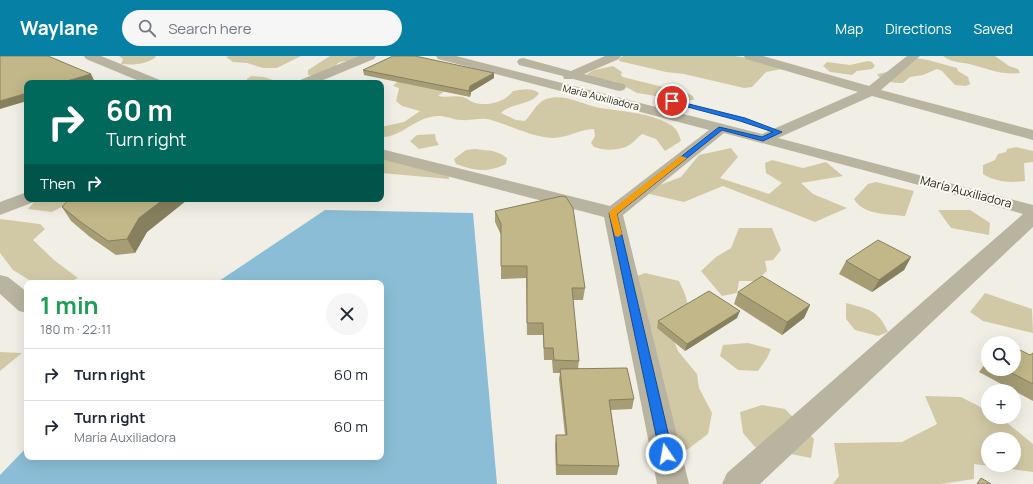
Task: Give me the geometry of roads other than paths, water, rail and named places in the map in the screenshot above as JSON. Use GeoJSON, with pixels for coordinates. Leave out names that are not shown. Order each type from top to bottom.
{"type":"FeatureCollection","features":[{"type":"Feature","properties":{"kind":"street"},"geometry":{"type":"LineString","coordinates":[[90,56],[148,80]]}},
{"type":"Feature","properties":{"kind":"street"},"geometry":{"type":"LineString","coordinates":[[312,80],[370,56]]}},
{"type":"Feature","properties":{"kind":"street","name":"María Auxiliadora"},"geometry":{"type":"LineString","coordinates":[[442,56],[899,174],[1033,211]]}},
{"type":"Feature","properties":{"kind":"street"},"geometry":{"type":"LineString","coordinates":[[551,85],[572,74],[615,56]]}},
{"type":"Feature","properties":{"kind":"street"},"geometry":{"type":"LineString","coordinates":[[750,56],[1033,135]]}},
{"type":"Feature","properties":{"kind":"street"},"geometry":{"type":"LineString","coordinates":[[763,139],[871,91],[914,56]]}},
{"type":"Feature","properties":{"kind":"street","name":"María Auxiliadora"},"geometry":{"type":"LineString","coordinates":[[507,58],[631,90]]}},
{"type":"Feature","properties":{"kind":"street","name":"María Auxiliadora"},"geometry":{"type":"LineString","coordinates":[[691,106],[779,132],[899,174]]}},
{"type":"Feature","properties":{"kind":"street"},"geometry":{"type":"LineString","coordinates":[[613,213],[721,128]]}},
{"type":"Feature","properties":{"kind":"street"},"geometry":{"type":"LineString","coordinates":[[384,155],[613,213]]}},
{"type":"Feature","properties":{"kind":"street"},"geometry":{"type":"LineString","coordinates":[[0,209],[24,199]]}},
{"type":"Feature","properties":{"kind":"street"},"geometry":{"type":"LineString","coordinates":[[613,213],[673,484]]}},
{"type":"Feature","properties":{"kind":"street"},"geometry":{"type":"LineString","coordinates":[[738,484],[1033,216]]}},
{"type":"Feature","properties":{"kind":"street"},"geometry":{"type":"LineString","coordinates":[[0,282],[24,302]]}},
{"type":"Feature","properties":{"kind":"water"},"geometry":{"type":"Polygon","coordinates":[[[325,210],[473,213],[497,484],[0,484],[0,475],[24,450],[24,460],[384,460],[384,280],[220,280],[325,210]]]}}]}
